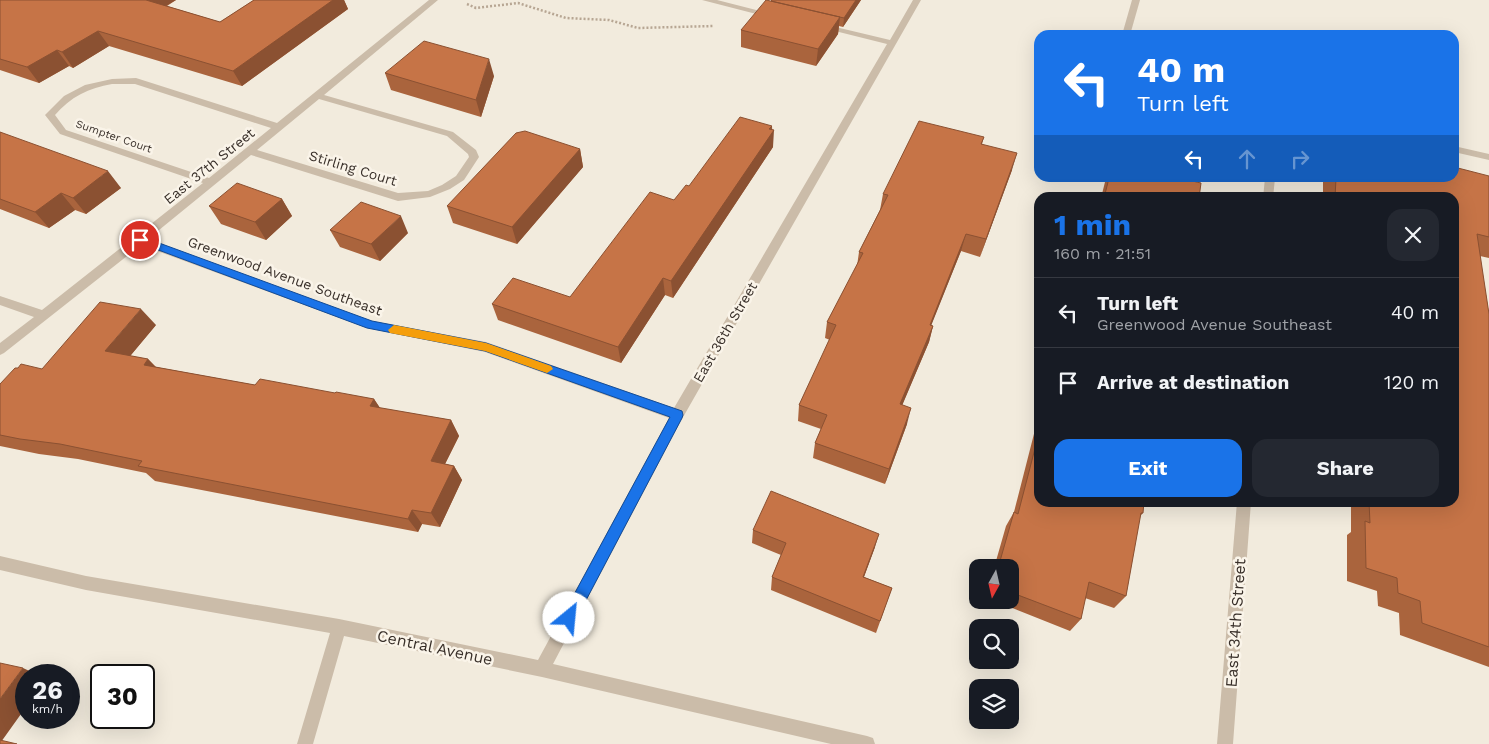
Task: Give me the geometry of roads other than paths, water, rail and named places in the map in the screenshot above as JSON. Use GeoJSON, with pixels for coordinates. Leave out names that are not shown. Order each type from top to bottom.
{"type":"FeatureCollection","features":[{"type":"Feature","properties":{"kind":"street","name":"East 37th Street"},"geometry":{"type":"LineString","coordinates":[[0,350],[140,240],[434,0]]}},
{"type":"Feature","properties":{"kind":"street"},"geometry":{"type":"LineString","coordinates":[[706,0],[782,18]]}},
{"type":"Feature","properties":{"kind":"street","name":"East 36th Street"},"geometry":{"type":"LineString","coordinates":[[542,669],[677,415],[917,0]]}},
{"type":"Feature","properties":{"kind":"street"},"geometry":{"type":"LineString","coordinates":[[1127,30],[1136,0]]}},
{"type":"Feature","properties":{"kind":"street"},"geometry":{"type":"LineString","coordinates":[[810,24],[892,43]]}},
{"type":"Feature","properties":{"kind":"street","name":"Sumpter Court"},"geometry":{"type":"LineString","coordinates":[[211,182],[64,132],[50,115],[57,105],[86,86],[121,80],[136,81],[279,127]]}},
{"type":"Feature","properties":{"kind":"street","name":"Stirling Court"},"geometry":{"type":"LineString","coordinates":[[249,151],[398,196],[430,194],[446,187],[460,178],[474,157],[472,152],[450,134],[318,96]]}},
{"type":"Feature","properties":{"kind":"street"},"geometry":{"type":"LineString","coordinates":[[1459,150],[1489,157]]}},
{"type":"Feature","properties":{"kind":"street","name":"Greenwood Avenue Southeast"},"geometry":{"type":"LineString","coordinates":[[140,240],[371,325],[486,347],[677,415]]}},
{"type":"Feature","properties":{"kind":"street"},"geometry":{"type":"LineString","coordinates":[[0,300],[43,316]]}},
{"type":"Feature","properties":{"kind":"street","name":"East 34th Street"},"geometry":{"type":"LineString","coordinates":[[1225,744],[1244,507]]}},
{"type":"Feature","properties":{"kind":"street","name":"Central Avenue"},"geometry":{"type":"LineString","coordinates":[[0,564],[86,583],[339,627],[542,669],[867,744]]}},
{"type":"Feature","properties":{"kind":"street"},"geometry":{"type":"LineString","coordinates":[[305,744],[339,627]]}}]}
